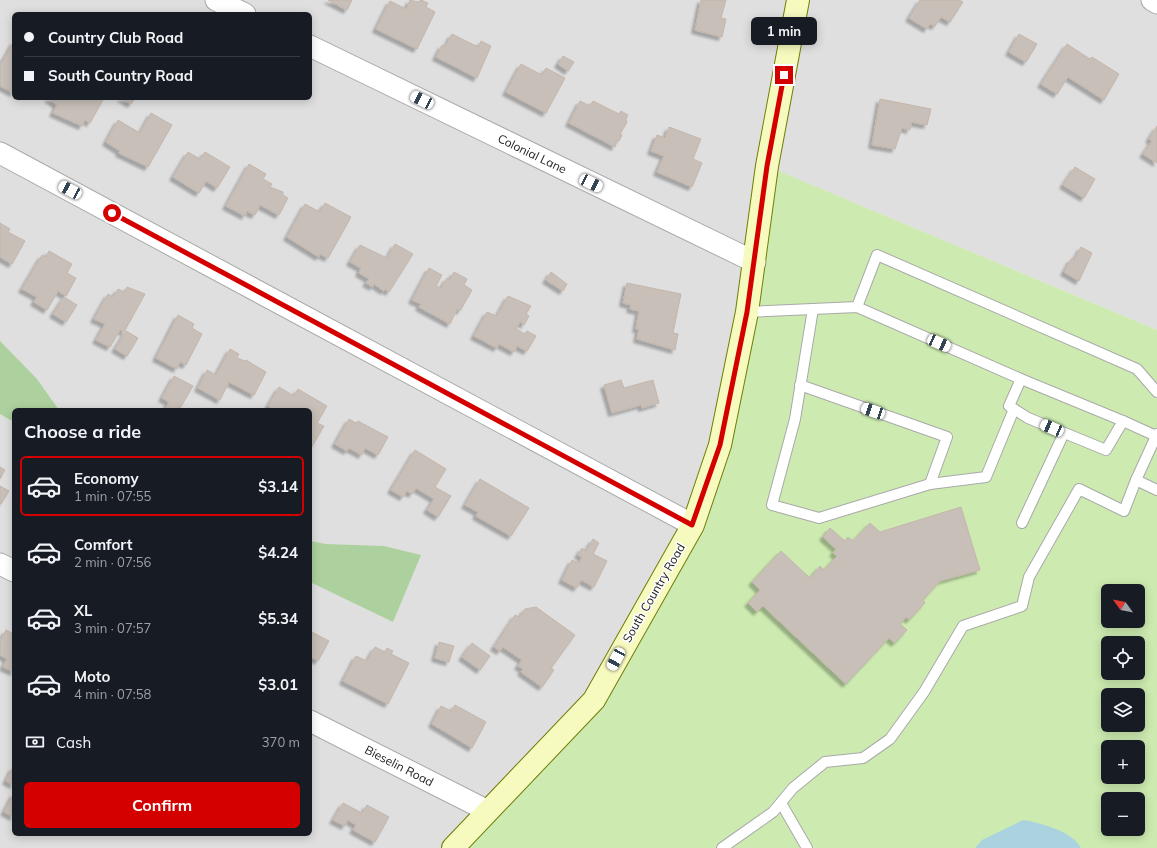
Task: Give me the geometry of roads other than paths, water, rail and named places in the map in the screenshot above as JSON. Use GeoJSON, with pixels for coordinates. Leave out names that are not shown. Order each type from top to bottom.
{"type":"FeatureCollection","features":[{"type":"Feature","properties":{"kind":"main road","name":"South Country Road"},"geometry":{"type":"LineString","coordinates":[[453,848],[594,700],[692,525],[720,445],[747,312],[767,166],[798,0]]}},
{"type":"Feature","properties":{"kind":"street"},"geometry":{"type":"LineString","coordinates":[[216,0],[241,12]]}},
{"type":"Feature","properties":{"kind":"street"},"geometry":{"type":"LineString","coordinates":[[1152,0],[1157,3]]}},
{"type":"Feature","properties":{"kind":"street","name":"Colonial Lane"},"geometry":{"type":"LineString","coordinates":[[312,47],[755,262]]}},
{"type":"Feature","properties":{"kind":"street"},"geometry":{"type":"LineString","coordinates":[[0,153],[692,525]]}},
{"type":"Feature","properties":{"kind":"street"},"geometry":{"type":"LineString","coordinates":[[0,564],[12,570]]}},
{"type":"Feature","properties":{"kind":"street","name":"Bieselin Road"},"geometry":{"type":"LineString","coordinates":[[312,722],[488,811]]}},
{"type":"Feature","properties":{"kind":"lane"},"geometry":{"type":"LineString","coordinates":[[857,306],[877,255],[1137,369],[1157,392]]}},
{"type":"Feature","properties":{"kind":"lane"},"geometry":{"type":"LineString","coordinates":[[722,848],[773,812],[793,788],[825,762],[863,758],[890,739],[924,692],[964,626],[1022,606],[1029,577],[1079,489],[1124,511],[1136,480],[1157,435],[1021,379],[857,306],[747,312]]}},
{"type":"Feature","properties":{"kind":"lane"},"geometry":{"type":"LineString","coordinates":[[813,309],[795,420],[772,506],[819,518],[930,484],[986,477],[1014,410]]}},
{"type":"Feature","properties":{"kind":"lane"},"geometry":{"type":"LineString","coordinates":[[1021,379],[1009,406],[1028,418],[1064,433],[1106,450],[1123,421]]}},
{"type":"Feature","properties":{"kind":"lane"},"geometry":{"type":"LineString","coordinates":[[800,385],[947,437],[930,484]]}},
{"type":"Feature","properties":{"kind":"lane"},"geometry":{"type":"LineString","coordinates":[[1022,523],[1064,433]]}},
{"type":"Feature","properties":{"kind":"lane"},"geometry":{"type":"LineString","coordinates":[[1136,480],[1157,490]]}},
{"type":"Feature","properties":{"kind":"lane"},"geometry":{"type":"LineString","coordinates":[[780,804],[807,848]]}},
{"type":"Feature","properties":{"kind":"water"},"geometry":{"type":"Polygon","coordinates":[[[1023,820],[1038,823],[1063,832],[1077,842],[1081,848],[975,848],[982,840],[1023,820]]]}}]}
